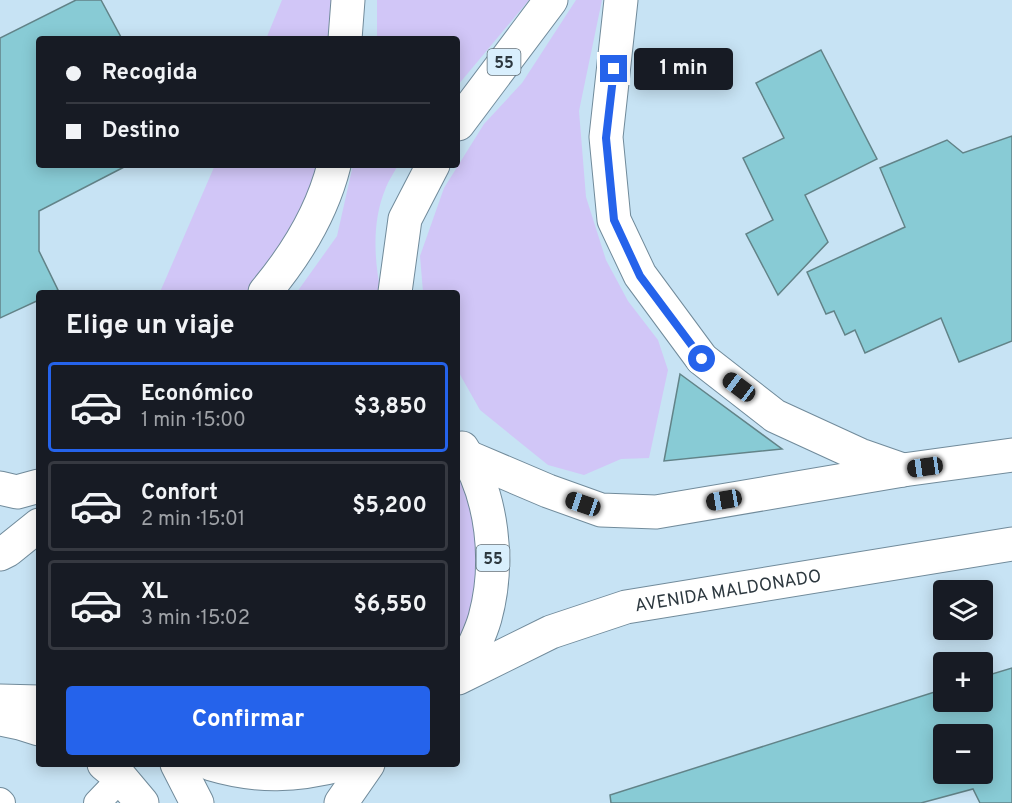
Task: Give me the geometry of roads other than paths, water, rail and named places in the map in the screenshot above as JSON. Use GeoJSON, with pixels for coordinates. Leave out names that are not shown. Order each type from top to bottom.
{"type":"FeatureCollection","features":[{"type":"Feature","properties":{"kind":"main road"},"geometry":{"type":"LineString","coordinates":[[345,36],[348,0]]}},
{"type":"Feature","properties":{"kind":"main road","name":"55"},"geometry":{"type":"LineString","coordinates":[[460,121],[551,0]]}},
{"type":"Feature","properties":{"kind":"main road"},"geometry":{"type":"LineString","coordinates":[[621,0],[606,138],[614,220],[640,276],[702,359],[776,416],[860,455],[903,470]]}},
{"type":"Feature","properties":{"kind":"main road"},"geometry":{"type":"LineString","coordinates":[[267,290],[307,234],[333,168]]}},
{"type":"Feature","properties":{"kind":"main road"},"geometry":{"type":"LineString","coordinates":[[395,290],[405,219],[431,168]]}},
{"type":"Feature","properties":{"kind":"main road"},"geometry":{"type":"LineString","coordinates":[[463,449],[548,491],[601,510],[656,512],[903,470],[1012,455]]}},
{"type":"Feature","properties":{"kind":"main road","name":"55"},"geometry":{"type":"LineString","coordinates":[[460,673],[473,650],[485,619],[491,586],[493,553],[490,520],[482,488],[463,449]]}},
{"type":"Feature","properties":{"kind":"main road"},"geometry":{"type":"LineString","coordinates":[[0,488],[17,492],[36,487]]}},
{"type":"Feature","properties":{"kind":"main road"},"geometry":{"type":"LineString","coordinates":[[0,554],[36,527]]}},
{"type":"Feature","properties":{"kind":"main road","name":"AVENIDA MALDONADO"},"geometry":{"type":"LineString","coordinates":[[460,676],[551,633],[626,607],[1012,544]]}},
{"type":"Feature","properties":{"kind":"main road"},"geometry":{"type":"LineString","coordinates":[[0,701],[36,702]]}},
{"type":"Feature","properties":{"kind":"main road"},"geometry":{"type":"LineString","coordinates":[[0,719],[36,728]]}},
{"type":"Feature","properties":{"kind":"main road"},"geometry":{"type":"LineString","coordinates":[[179,767],[197,803]]}},
{"type":"Feature","properties":{"kind":"main road"},"geometry":{"type":"LineString","coordinates":[[222,767],[256,773],[287,774],[332,767]]}},
{"type":"Feature","properties":{"kind":"main road"},"geometry":{"type":"LineString","coordinates":[[341,803],[366,767]]}},
{"type":"Feature","properties":{"kind":"main road"},"geometry":{"type":"LineString","coordinates":[[112,771],[142,803]]}},
{"type":"Feature","properties":{"kind":"lane"},"geometry":{"type":"LineString","coordinates":[[97,803],[112,771]]}}]}
